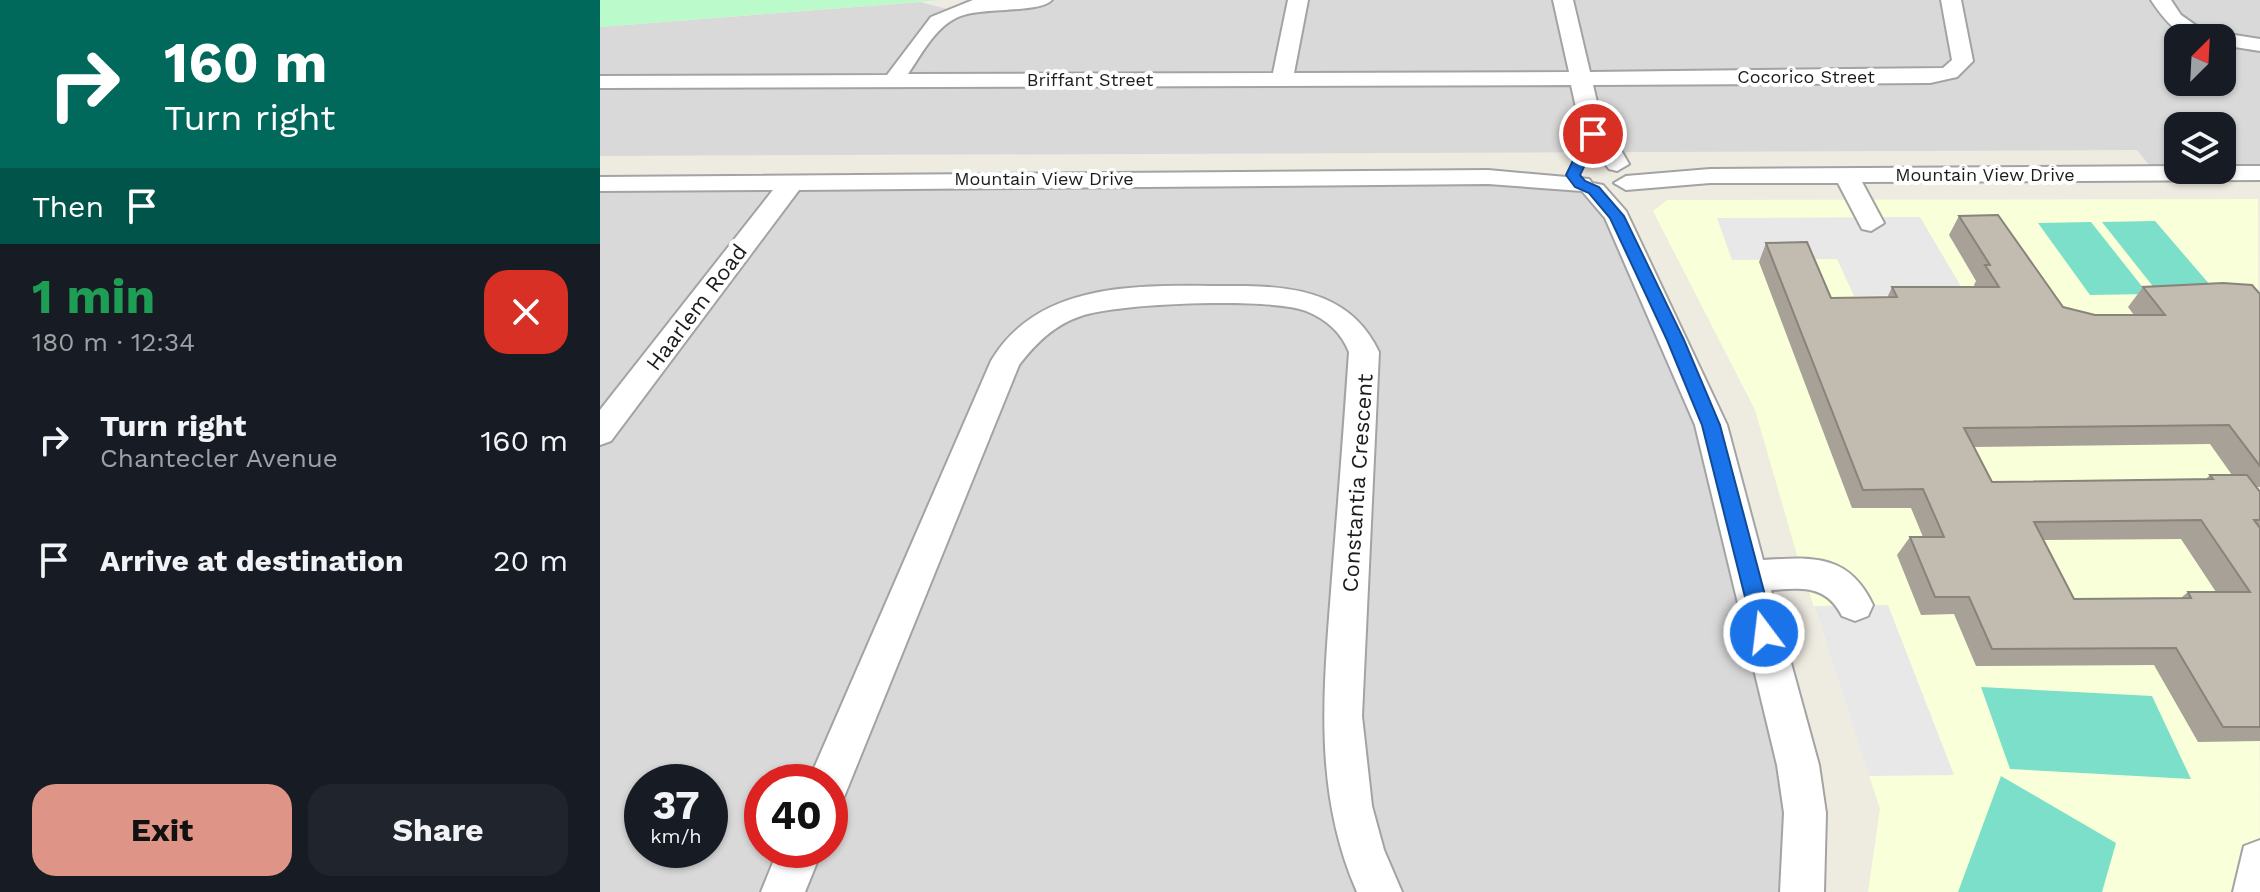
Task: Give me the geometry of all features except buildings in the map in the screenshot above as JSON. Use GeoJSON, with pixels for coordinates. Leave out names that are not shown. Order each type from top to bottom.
{"type":"FeatureCollection","features":[{"type":"Feature","properties":{"kind":"street"},"geometry":{"type":"LineString","coordinates":[[893,81],[947,14],[977,5],[1042,0]]}},
{"type":"Feature","properties":{"kind":"street"},"geometry":{"type":"LineString","coordinates":[[1282,79],[1298,0]]}},
{"type":"Feature","properties":{"kind":"street"},"geometry":{"type":"LineString","coordinates":[[1563,0],[1603,180],[1711,425],[1798,765],[1805,813],[1802,892]]}},
{"type":"Feature","properties":{"kind":"street","name":"Cocorico Street"},"geometry":{"type":"LineString","coordinates":[[1580,78],[1941,76],[1957,70],[1963,61],[1951,0]]}},
{"type":"Feature","properties":{"kind":"street"},"geometry":{"type":"LineString","coordinates":[[2161,0],[2174,19],[2183,24]]}},
{"type":"Feature","properties":{"kind":"street"},"geometry":{"type":"LineString","coordinates":[[2236,41],[2260,45]]}},
{"type":"Feature","properties":{"kind":"street","name":"Briffant Street"},"geometry":{"type":"LineString","coordinates":[[600,82],[1580,78]]}},
{"type":"Feature","properties":{"kind":"street"},"geometry":{"type":"LineString","coordinates":[[1593,134],[1610,150],[1603,180]]}},
{"type":"Feature","properties":{"kind":"street","name":"Mountain View Drive"},"geometry":{"type":"LineString","coordinates":[[600,184],[1488,177],[1603,180],[1710,176],[2260,173]]}},
{"type":"Feature","properties":{"kind":"street"},"geometry":{"type":"LineString","coordinates":[[1846,175],[1871,223]]}},
{"type":"Feature","properties":{"kind":"street","name":"Haarlem Road"},"geometry":{"type":"LineString","coordinates":[[600,433],[793,181]]}},
{"type":"Feature","properties":{"kind":"street","name":"Constantia Crescent"},"geometry":{"type":"LineString","coordinates":[[837,764],[1006,361],[1026,335],[1072,307],[1106,298],[1293,298],[1321,306],[1343,320],[1353,329],[1364,352],[1342,716],[1343,760],[1350,805],[1380,892]]}},
{"type":"Feature","properties":{"kind":"street"},"geometry":{"type":"LineString","coordinates":[[1749,576],[1834,577],[1847,587],[1855,605]]}},
{"type":"Feature","properties":{"kind":"street"},"geometry":{"type":"LineString","coordinates":[[2255,892],[2260,862]]}},
{"type":"Feature","properties":{"kind":"street"},"geometry":{"type":"LineString","coordinates":[[783,892],[793,868]]}},
{"type":"Feature","properties":{"kind":"shaded area"},"geometry":{"type":"Polygon","coordinates":[[[600,0],[941,0],[600,27],[600,0]]]}},
{"type":"Feature","properties":{"kind":"shaded area"},"geometry":{"type":"Polygon","coordinates":[[[1037,0],[2260,0],[2260,171],[2236,171],[2236,112],[2164,112],[2164,171],[2154,171],[2137,150],[600,156],[600,27],[920,2],[954,11],[1037,0]]]}},
{"type":"Feature","properties":{"kind":"shaded area"},"geometry":{"type":"Polygon","coordinates":[[[1488,178],[1598,192],[1714,425],[1805,892],[600,892],[600,184],[1488,178]]]}},
{"type":"Feature","properties":{"kind":"shaded area"},"geometry":{"type":"Polygon","coordinates":[[[2258,199],[2260,892],[1868,892],[1880,809],[1797,555],[1755,410],[1653,211],[1667,200],[2258,199]]]}},
{"type":"Feature","properties":{"kind":"shaded area"},"geometry":{"type":"Polygon","coordinates":[[[1920,217],[1966,295],[1854,296],[1837,259],[1732,260],[1717,218],[1920,217]]]}},
{"type":"Feature","properties":{"kind":"shaded area"},"geometry":{"type":"Polygon","coordinates":[[[2155,221],[2217,293],[2159,294],[2102,222],[2155,221]]]}},
{"type":"Feature","properties":{"kind":"shaded area"},"geometry":{"type":"Polygon","coordinates":[[[2091,222],[2148,294],[2090,295],[2038,223],[2091,222]]]}},
{"type":"Feature","properties":{"kind":"shaded area"},"geometry":{"type":"Polygon","coordinates":[[[1888,605],[1954,775],[1869,776],[1814,606],[1888,605]]]}},
{"type":"Feature","properties":{"kind":"shaded area"},"geometry":{"type":"Polygon","coordinates":[[[1981,687],[2152,696],[2191,779],[2010,769],[1981,687]]]}},
{"type":"Feature","properties":{"kind":"shaded area"},"geometry":{"type":"Polygon","coordinates":[[[2001,776],[2116,843],[2102,892],[1958,892],[2001,776]]]}},
{"type":"Feature","properties":{"kind":"route"},"geometry":{"type":"LineString","coordinates":[[1593,134],[1582,163],[1573,175],[1580,184],[1594,190],[1617,216],[1676,340],[1711,425],[1764,633]]}}]}
